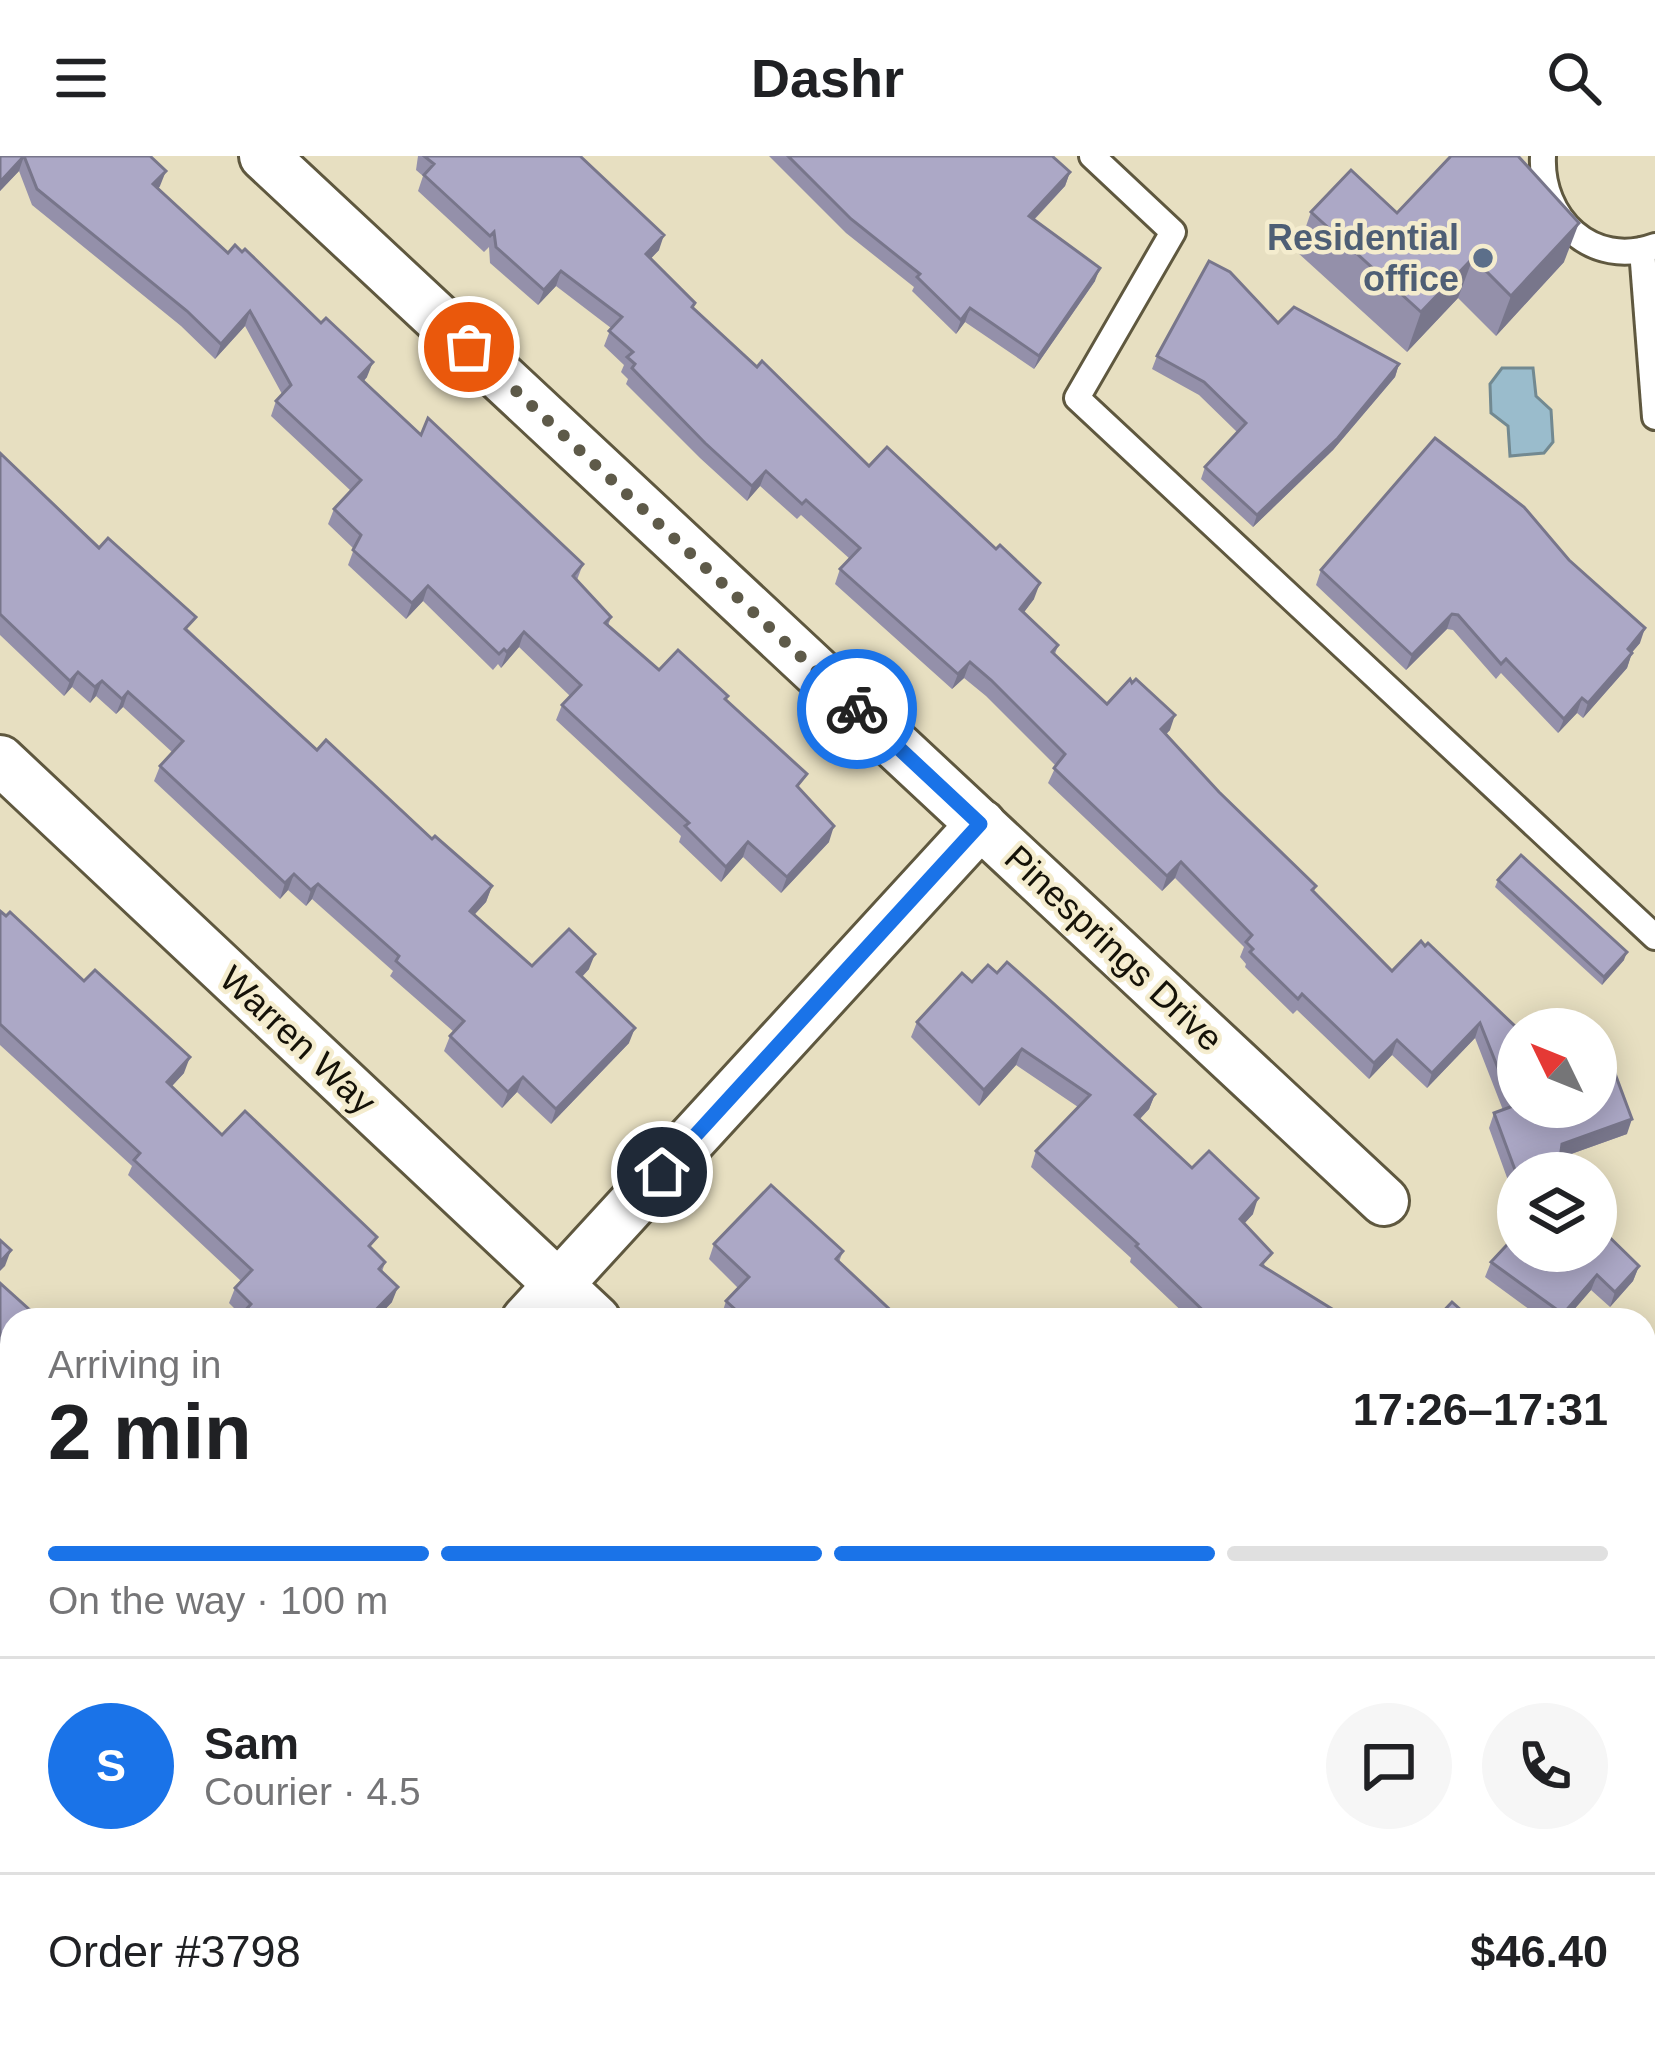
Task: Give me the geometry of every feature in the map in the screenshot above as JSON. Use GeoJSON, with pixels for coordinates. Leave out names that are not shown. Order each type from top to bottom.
{"type":"FeatureCollection","features":[{"type":"Feature","properties":{"kind":"street","name":"Pinesprings Drive"},"geometry":{"type":"LineString","coordinates":[[264,156],[1384,1201]]}},
{"type":"Feature","properties":{"kind":"street","name":"Warren Way"},"geometry":{"type":"LineString","coordinates":[[0,760],[584,1308]]}},
{"type":"Feature","properties":{"kind":"street"},"geometry":{"type":"LineString","coordinates":[[537,1308],[980,824]]}},
{"type":"Feature","properties":{"kind":"lane"},"geometry":{"type":"LineString","coordinates":[[1091,156],[1173,232],[1077,398],[1655,937]]}},
{"type":"Feature","properties":{"kind":"lane"},"geometry":{"type":"LineString","coordinates":[[1543,156],[1541,179],[1550,205],[1566,228],[1588,244],[1615,252],[1649,248],[1655,416]]}},
{"type":"Feature","properties":{"kind":"water"},"geometry":{"type":"Polygon","coordinates":[[[1502,368],[1533,368],[1536,396],[1551,410],[1553,442],[1544,453],[1510,456],[1508,426],[1491,413],[1490,384],[1502,368]]]}},
{"type":"Feature","properties":{"kind":"building"},"geometry":{"type":"Polygon","coordinates":[[[0,156],[24,156],[0,182],[0,156]]]}},
{"type":"Feature","properties":{"kind":"building"},"geometry":{"type":"Polygon","coordinates":[[[24,156],[150,156],[166,171],[153,184],[228,253],[235,245],[242,252],[245,249],[321,323],[326,318],[373,362],[359,377],[421,435],[428,418],[583,564],[573,576],[611,617],[605,623],[659,670],[678,650],[728,696],[725,699],[807,774],[797,786],[834,826],[787,877],[748,842],[726,867],[685,826],[689,823],[562,705],[581,685],[524,632],[507,652],[504,649],[499,654],[428,586],[412,603],[353,550],[361,535],[334,509],[361,480],[276,401],[291,385],[250,311],[221,344],[37,189],[24,156]]]}},
{"type":"Feature","properties":{"kind":"building"},"geometry":{"type":"Polygon","coordinates":[[[424,156],[580,156],[664,235],[646,254],[695,303],[692,307],[757,367],[762,361],[869,466],[887,447],[996,549],[1000,545],[1040,583],[1020,609],[1058,645],[1052,652],[1107,704],[1130,679],[1132,683],[1136,679],[1175,715],[1161,729],[1316,886],[1312,890],[1392,971],[1421,941],[1425,946],[1428,943],[1497,1009],[1497,1066],[1480,1023],[1432,1073],[1397,1040],[1374,1063],[1302,994],[1298,999],[1250,952],[1253,949],[1246,942],[1252,935],[1181,862],[1167,876],[1054,768],[1065,754],[991,680],[970,662],[958,674],[840,569],[860,548],[766,471],[752,486],[705,443],[632,368],[635,364],[627,357],[633,352],[609,331],[622,317],[561,271],[544,290],[496,247],[494,232],[490,236],[424,175],[434,164],[424,156]]]}},
{"type":"Feature","properties":{"kind":"building"},"geometry":{"type":"Polygon","coordinates":[[[788,156],[1052,156],[1070,172],[1029,216],[1100,268],[1039,356],[970,308],[961,320],[917,277],[920,274],[851,219],[788,156]]]}},
{"type":"Feature","properties":{"kind":"building"},"geometry":{"type":"Polygon","coordinates":[[[1451,156],[1518,156],[1579,223],[1511,296],[1473,258],[1421,312],[1311,212],[1351,170],[1397,213],[1451,156]]]}},
{"type":"Feature","properties":{"kind":"building"},"geometry":{"type":"Polygon","coordinates":[[[1209,261],[1230,272],[1278,323],[1294,307],[1399,364],[1338,438],[1257,515],[1205,467],[1246,423],[1204,382],[1157,356],[1209,261]]]}},
{"type":"Feature","properties":{"kind":"building"},"geometry":{"type":"Polygon","coordinates":[[[1435,438],[1524,507],[1569,560],[1645,628],[1628,649],[1632,653],[1588,703],[1582,698],[1564,719],[1506,659],[1501,664],[1458,615],[1452,614],[1412,655],[1321,570],[1435,438]]]}},
{"type":"Feature","properties":{"kind":"building"},"geometry":{"type":"Polygon","coordinates":[[[0,453],[99,548],[108,538],[196,617],[185,629],[317,750],[326,740],[432,839],[435,836],[492,886],[470,911],[532,966],[569,929],[595,954],[577,972],[635,1028],[556,1109],[523,1077],[508,1092],[450,1036],[464,1021],[396,961],[399,956],[318,884],[311,890],[294,874],[285,883],[160,766],[183,741],[128,692],[122,699],[102,681],[95,687],[78,672],[70,681],[0,614],[0,453]]]}},
{"type":"Feature","properties":{"kind":"building"},"geometry":{"type":"Polygon","coordinates":[[[1521,855],[1627,952],[1604,977],[1498,880],[1521,855]]]}},
{"type":"Feature","properties":{"kind":"building"},"geometry":{"type":"Polygon","coordinates":[[[0,911],[6,916],[10,912],[84,981],[95,970],[190,1057],[167,1082],[222,1135],[245,1111],[377,1237],[369,1246],[385,1262],[379,1269],[398,1287],[378,1308],[247,1308],[251,1304],[235,1288],[252,1270],[134,1160],[140,1153],[0,1024],[0,911]]]}},
{"type":"Feature","properties":{"kind":"building"},"geometry":{"type":"Polygon","coordinates":[[[1007,962],[1155,1094],[1135,1115],[1192,1168],[1209,1151],[1258,1198],[1240,1219],[1272,1253],[1261,1265],[1330,1308],[1201,1308],[1036,1151],[1090,1095],[1022,1049],[984,1090],[917,1022],[962,973],[972,982],[988,965],[997,973],[1007,962]]]}},
{"type":"Feature","properties":{"kind":"building"},"geometry":{"type":"Polygon","coordinates":[[[1617,1079],[1632,1119],[1617,1124],[1617,1079]]]}},
{"type":"Feature","properties":{"kind":"building"},"geometry":{"type":"Polygon","coordinates":[[[1500,1128],[1607,1128],[1562,1144],[1561,1152],[1508,1152],[1500,1128]]]}},
{"type":"Feature","properties":{"kind":"building"},"geometry":{"type":"Polygon","coordinates":[[[771,1185],[843,1251],[836,1259],[888,1308],[734,1308],[726,1301],[749,1277],[714,1244],[771,1185]]]}},
{"type":"Feature","properties":{"kind":"building"},"geometry":{"type":"Polygon","coordinates":[[[0,1240],[11,1250],[0,1262],[0,1240]]]}},
{"type":"Feature","properties":{"kind":"building"},"geometry":{"type":"Polygon","coordinates":[[[1617,1245],[1639,1266],[1615,1292],[1597,1275],[1568,1308],[1555,1308],[1505,1272],[1617,1272],[1617,1245]]]}},
{"type":"Feature","properties":{"kind":"building"},"geometry":{"type":"Polygon","coordinates":[[[0,1283],[28,1308],[0,1308],[0,1283]]]}},
{"type":"Feature","properties":{"kind":"way so far"},"geometry":{"type":"LineString","coordinates":[[469,347],[857,709]]}},
{"type":"Feature","properties":{"kind":"place","name":"Residential office"},"geometry":{"type":"Point","coordinates":[1483,258]}},
{"type":"Feature","properties":{"kind":"route"},"geometry":{"type":"LineString","coordinates":[[662,1172],[980,824],[857,709]]}}]}
